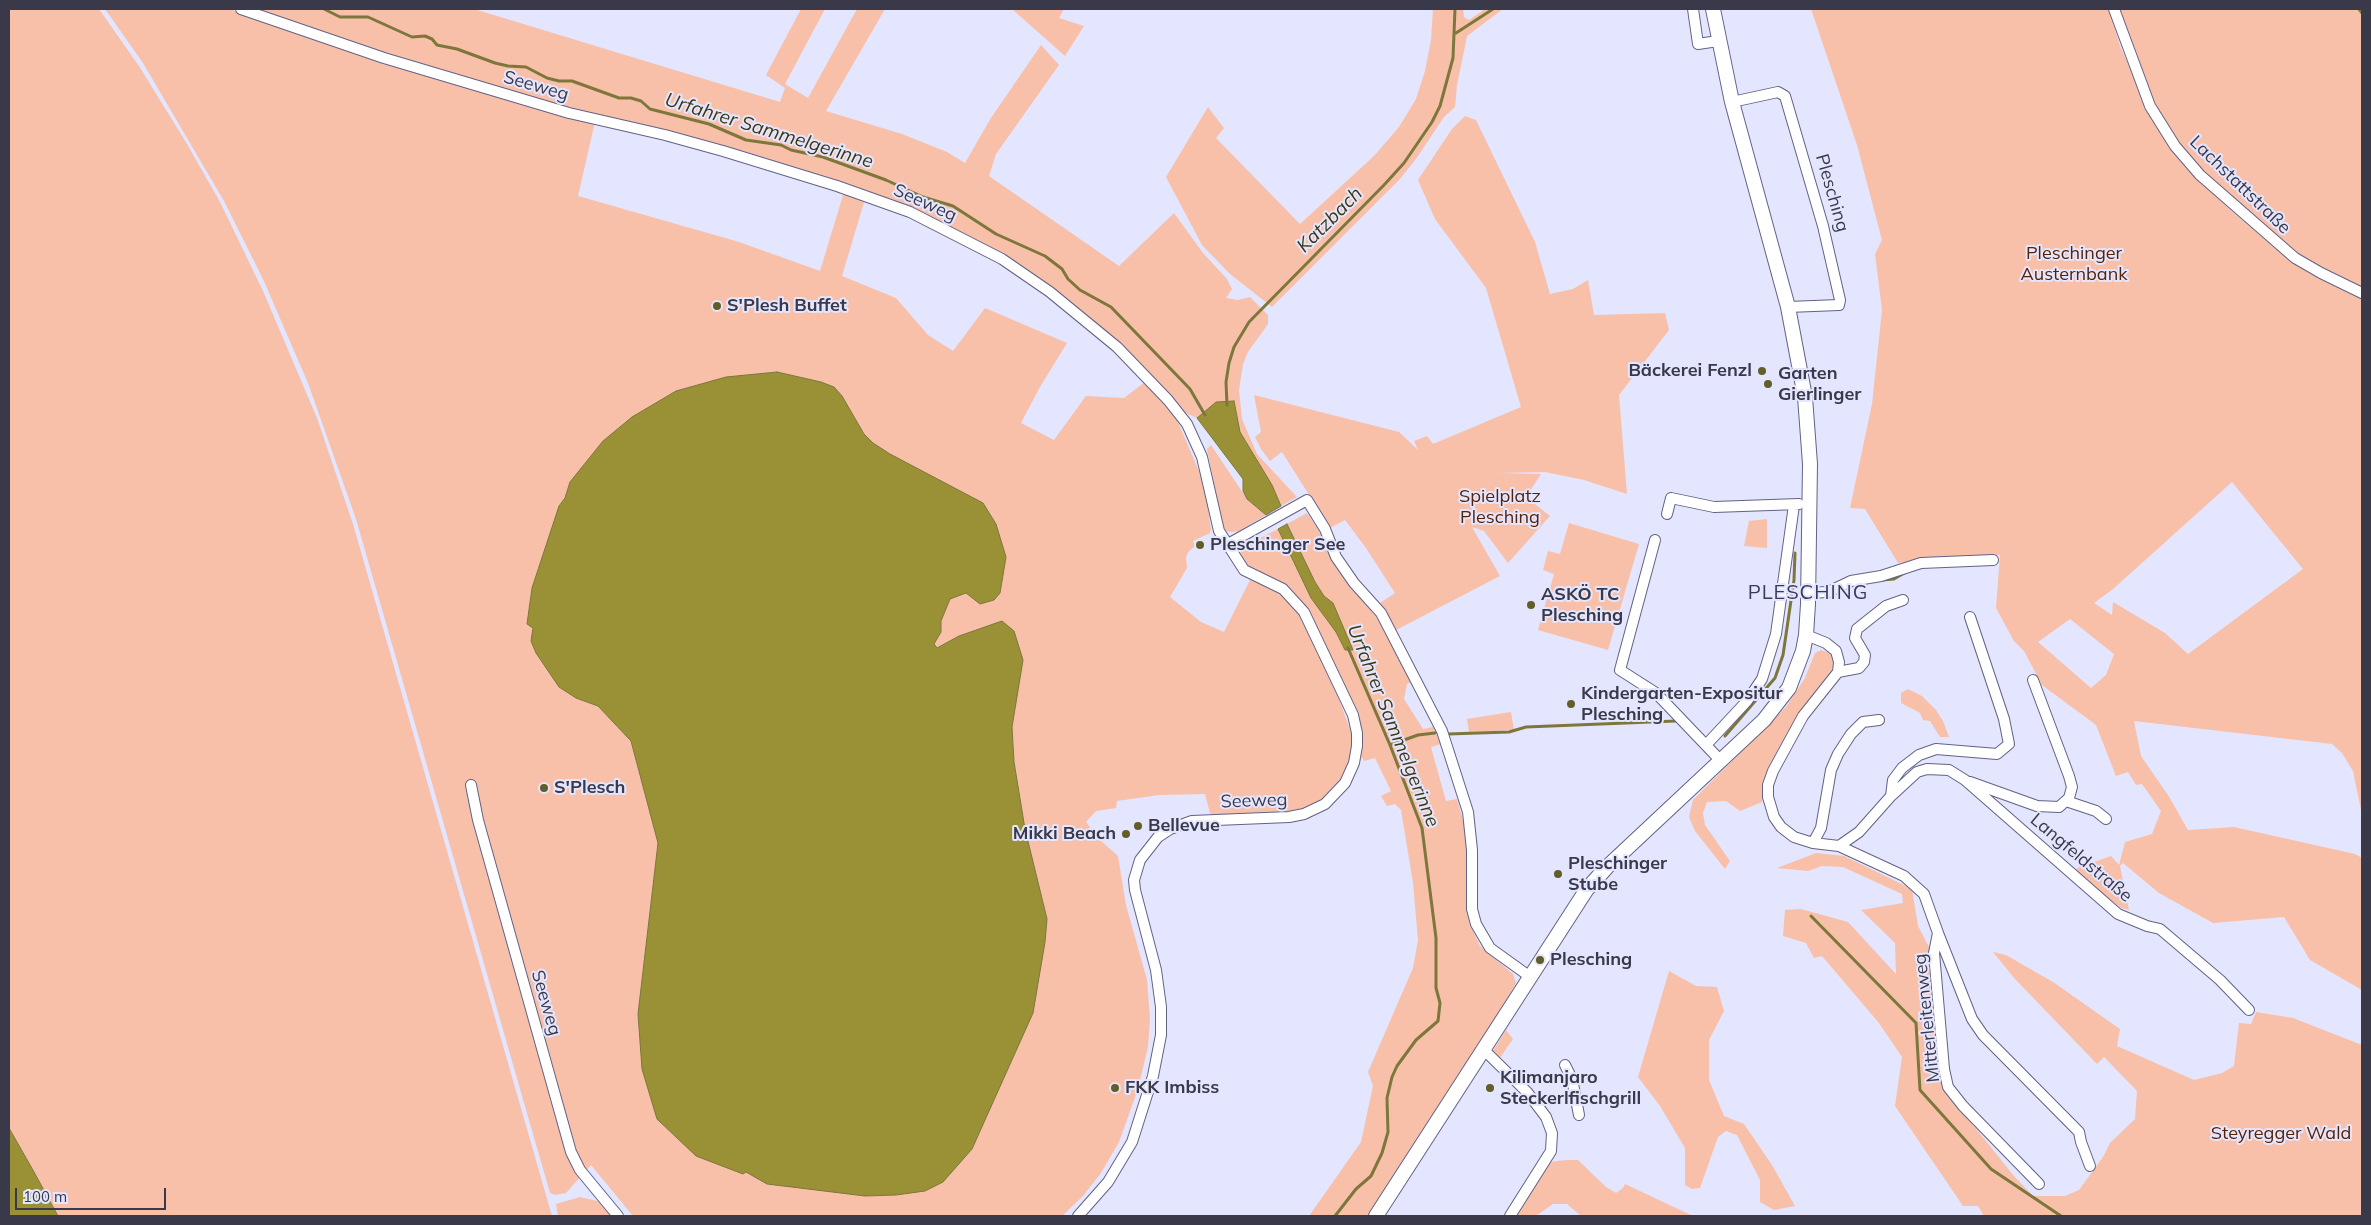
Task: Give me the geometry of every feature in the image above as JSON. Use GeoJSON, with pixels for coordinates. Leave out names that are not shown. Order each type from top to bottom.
{"type":"FeatureCollection","features":[{"type":"Feature","properties":{"kind":"main road"},"geometry":{"type":"LineString","coordinates":[[1376,1216],[1529,976],[1596,878],[1764,720],[1784,696],[1797,670],[1806,635],[1808,594],[1810,451],[1806,412],[1788,306],[1732,102],[1718,41],[1713,9]]}},
{"type":"Feature","properties":{"kind":"street","name":"Seeweg"},"geometry":{"type":"LineString","coordinates":[[241,9],[384,58],[467,83],[569,113],[665,135],[810,177],[883,202],[949,231],[1002,259],[1086,320],[1117,347],[1168,400],[1187,424],[1196,442],[1206,473],[1218,531],[1244,570],[1283,589],[1304,612],[1353,715],[1358,739],[1350,775],[1338,793],[1325,804],[1313,810],[1289,817],[1192,821],[1170,829],[1158,837],[1140,860],[1136,869],[1134,890],[1156,970],[1161,1007],[1162,1035],[1153,1076],[1132,1142],[1108,1182],[1078,1216]]}},
{"type":"Feature","properties":{"kind":"street"},"geometry":{"type":"LineString","coordinates":[[1693,9],[1698,44],[1718,41]]}},
{"type":"Feature","properties":{"kind":"street","name":"Lachstattstraße"},"geometry":{"type":"LineString","coordinates":[[2114,9],[2150,106],[2175,146],[2200,175],[2295,258],[2362,293]]}},
{"type":"Feature","properties":{"kind":"street","name":"Plesching"},"geometry":{"type":"LineString","coordinates":[[1732,102],[1778,92],[1785,96],[1823,226],[1840,300],[1839,305],[1788,306]]}},
{"type":"Feature","properties":{"kind":"street"},"geometry":{"type":"LineString","coordinates":[[1667,514],[1671,498],[1714,507],[1809,504]]}},
{"type":"Feature","properties":{"kind":"street"},"geometry":{"type":"LineString","coordinates":[[1228,544],[1307,500],[1325,529],[1336,557],[1354,582],[1381,613],[1442,730],[1468,812],[1472,850],[1472,908],[1476,924],[1490,948],[1529,976]]}},
{"type":"Feature","properties":{"kind":"street"},"geometry":{"type":"LineString","coordinates":[[1706,744],[1747,701],[1762,679],[1776,634],[1794,505]]}},
{"type":"Feature","properties":{"kind":"street"},"geometry":{"type":"LineString","coordinates":[[1655,540],[1620,670],[1656,693],[1721,761]]}},
{"type":"Feature","properties":{"kind":"street"},"geometry":{"type":"LineString","coordinates":[[1808,594],[1828,592],[1851,581],[1881,576],[1921,563],[1993,560]]}},
{"type":"Feature","properties":{"kind":"street"},"geometry":{"type":"LineString","coordinates":[[1838,672],[1858,668],[1864,662],[1865,655],[1855,638],[1857,629],[1886,606],[1903,600]]}},
{"type":"Feature","properties":{"kind":"street","name":"Langfeldstraße"},"geometry":{"type":"LineString","coordinates":[[1890,796],[1893,780],[1902,768],[1919,755],[1936,748],[1997,754],[2010,744],[2004,719],[1970,617]]}},
{"type":"Feature","properties":{"kind":"street"},"geometry":{"type":"LineString","coordinates":[[1806,635],[1826,643],[1836,651],[1839,662],[1838,672],[1793,732],[1768,785],[1770,807],[1781,827],[1794,837],[1813,843],[1839,846]]}},
{"type":"Feature","properties":{"kind":"street","name":"Langfeldstraße"},"geometry":{"type":"LineString","coordinates":[[1965,780],[2037,806],[2059,806],[2069,798],[2072,787],[2069,776],[2033,680]]}},
{"type":"Feature","properties":{"kind":"street"},"geometry":{"type":"LineString","coordinates":[[1813,843],[1821,828],[1831,770],[1838,754],[1851,734],[1864,722],[1879,720]]}},
{"type":"Feature","properties":{"kind":"street","name":"Langfeldstraße"},"geometry":{"type":"LineString","coordinates":[[1839,846],[1859,832],[1890,796],[1918,772],[1927,769],[1949,770],[1965,780],[2118,914],[2147,926],[2160,929],[2220,980],[2249,1010]]}},
{"type":"Feature","properties":{"kind":"street","name":"Seeweg"},"geometry":{"type":"LineString","coordinates":[[471,785],[478,820],[571,1152],[580,1170],[618,1216]]}},
{"type":"Feature","properties":{"kind":"street"},"geometry":{"type":"LineString","coordinates":[[2066,801],[2096,811],[2106,819]]}},
{"type":"Feature","properties":{"kind":"street","name":"Mitterleitenweg"},"geometry":{"type":"LineString","coordinates":[[1839,846],[1893,870],[1914,883],[1924,894],[1972,1019],[1983,1035],[2080,1132],[2080,1142],[2090,1166]]}},
{"type":"Feature","properties":{"kind":"street","name":"Mitterleitenweg"},"geometry":{"type":"LineString","coordinates":[[1938,933],[1934,954],[1944,1069],[1948,1087],[1963,1106],[2039,1184]]}},
{"type":"Feature","properties":{"kind":"street"},"geometry":{"type":"LineString","coordinates":[[1483,1049],[1528,1092],[1546,1117],[1552,1133],[1551,1151],[1510,1216]]}},
{"type":"Feature","properties":{"kind":"street"},"geometry":{"type":"LineString","coordinates":[[1565,1065],[1572,1080],[1579,1115]]}},
{"type":"Feature","properties":{"kind":"green space"},"geometry":{"type":"Polygon","coordinates":[[[9,9],[99,9],[139,66],[187,144],[220,202],[263,291],[317,418],[353,524],[552,1216],[58,1216],[9,1128],[9,9]]]}},
{"type":"Feature","properties":{"kind":"green space"},"geometry":{"type":"Polygon","coordinates":[[[105,9],[230,9],[277,26],[595,122],[578,196],[739,242],[820,271],[844,192],[865,199],[842,276],[896,298],[928,335],[953,351],[985,308],[1067,343],[1021,423],[1054,440],[1086,396],[1124,398],[1145,382],[1178,422],[1205,488],[1211,529],[1210,533],[1193,541],[1195,546],[1188,552],[1186,558],[1187,568],[1170,597],[1201,622],[1224,632],[1250,580],[1270,587],[1286,597],[1296,606],[1338,697],[1351,732],[1351,749],[1348,766],[1333,793],[1317,804],[1296,812],[1214,816],[1210,813],[1205,794],[1159,795],[1117,801],[1116,808],[1096,811],[1086,822],[1100,840],[1118,856],[1126,905],[1147,980],[1150,1018],[1148,1047],[1138,1089],[1119,1142],[1101,1173],[1083,1196],[1062,1216],[633,1216],[591,1165],[566,1193],[555,1195],[550,1193],[356,519],[308,383],[263,279],[224,201],[143,63],[105,9]]]}},
{"type":"Feature","properties":{"kind":"green space"},"geometry":{"type":"Polygon","coordinates":[[[256,9],[474,9],[780,102],[785,88],[766,75],[801,9],[825,9],[785,84],[808,98],[857,9],[885,9],[826,111],[902,134],[947,152],[965,163],[991,118],[1041,45],[1059,65],[996,154],[989,176],[1119,266],[1174,213],[1203,253],[1227,279],[1232,289],[1226,298],[1238,300],[1250,297],[1268,315],[1268,324],[1248,352],[1243,364],[1239,390],[1242,419],[1257,454],[1297,497],[1281,506],[1272,485],[1240,432],[1234,401],[1216,402],[1197,418],[1186,413],[1112,337],[1054,289],[948,226],[631,123],[563,106],[410,62],[256,9]]]}},
{"type":"Feature","properties":{"kind":"green space"},"geometry":{"type":"Polygon","coordinates":[[[1012,9],[1064,9],[1059,18],[1084,26],[1065,56],[1012,9]]]}},
{"type":"Feature","properties":{"kind":"green space"},"geometry":{"type":"Polygon","coordinates":[[[1433,9],[1463,9],[1464,17],[1469,20],[1485,9],[1503,9],[1467,36],[1457,85],[1455,107],[1444,117],[1416,159],[1400,179],[1272,307],[1230,274],[1202,245],[1166,177],[1208,107],[1224,128],[1216,138],[1300,224],[1374,156],[1399,127],[1416,99],[1425,71],[1431,40],[1433,9]]]}},
{"type":"Feature","properties":{"kind":"green space","name":"Pleschinger Austernbank"},"geometry":{"type":"Polygon","coordinates":[[[1811,9],[2109,9],[2120,46],[2153,120],[2164,137],[2200,179],[2228,208],[2276,249],[2318,277],[2362,298],[2362,815],[2353,771],[2342,753],[2332,744],[2134,721],[2141,756],[2168,795],[2188,830],[2234,827],[2355,854],[2362,858],[2362,990],[2310,960],[2284,917],[2213,923],[2159,893],[2123,863],[2120,866],[2129,910],[2121,908],[2076,872],[2077,868],[2111,856],[2119,865],[2125,842],[2152,834],[2161,811],[2142,784],[2136,785],[2128,772],[2116,776],[2096,725],[2042,685],[2024,651],[2014,641],[1996,608],[2000,555],[1959,556],[1898,563],[1865,509],[1850,508],[1872,404],[1882,310],[1875,254],[1882,240],[1857,145],[1811,9]],[[2232,482],[2113,589],[2094,603],[2112,615],[2113,602],[2165,633],[2188,654],[2303,569],[2232,482]],[[2070,619],[2038,642],[2091,688],[2106,675],[2114,654],[2070,619]]]}},
{"type":"Feature","properties":{"kind":"green space"},"geometry":{"type":"Polygon","coordinates":[[[2117,9],[2362,9],[2362,289],[2294,254],[2207,176],[2176,141],[2146,87],[2117,9]]]}},
{"type":"Feature","properties":{"kind":"green space","name":"Spielplatz Plesching"},"geometry":{"type":"Polygon","coordinates":[[[1465,116],[1476,120],[1535,242],[1550,294],[1573,289],[1588,280],[1594,315],[1665,313],[1669,330],[1619,395],[1627,494],[1584,480],[1545,472],[1498,473],[1541,474],[1526,497],[1550,516],[1508,563],[1484,531],[1472,527],[1500,576],[1396,630],[1380,603],[1395,593],[1366,548],[1345,520],[1330,528],[1282,452],[1270,461],[1261,449],[1255,437],[1261,432],[1254,395],[1399,432],[1418,450],[1414,441],[1427,436],[1433,444],[1521,407],[1486,288],[1435,219],[1418,180],[1452,129],[1465,116]]]}},
{"type":"Feature","properties":{"kind":"green space"},"geometry":{"type":"Polygon","coordinates":[[[1211,445],[1247,499],[1266,515],[1239,531],[1225,531],[1223,526],[1207,449],[1211,445]]]}},
{"type":"Feature","properties":{"kind":"green space"},"geometry":{"type":"Polygon","coordinates":[[[1307,513],[1318,529],[1337,569],[1376,617],[1412,682],[1407,684],[1404,699],[1423,729],[1433,727],[1441,744],[1431,747],[1446,801],[1457,799],[1466,831],[1469,922],[1480,946],[1513,974],[1516,983],[1498,1015],[1367,1216],[1309,1216],[1361,1142],[1373,1086],[1368,1072],[1413,968],[1418,940],[1413,883],[1401,810],[1395,804],[1387,806],[1381,796],[1391,791],[1375,758],[1364,761],[1361,756],[1363,738],[1359,719],[1302,605],[1249,569],[1240,556],[1241,548],[1278,529],[1311,598],[1314,602],[1333,603],[1324,596],[1315,582],[1287,524],[1307,513]]]}},
{"type":"Feature","properties":{"kind":"green space"},"geometry":{"type":"Polygon","coordinates":[[[1767,519],[1767,548],[1744,546],[1749,521],[1767,519]]]}},
{"type":"Feature","properties":{"kind":"green space"},"geometry":{"type":"Polygon","coordinates":[[[1569,523],[1639,544],[1608,650],[1538,630],[1554,574],[1543,570],[1548,551],[1560,554],[1569,523]]]}},
{"type":"Feature","properties":{"kind":"green space"},"geometry":{"type":"Polygon","coordinates":[[[1821,650],[1832,654],[1834,664],[1829,678],[1765,778],[1762,802],[1740,811],[1726,801],[1707,802],[1703,813],[1705,825],[1730,861],[1725,869],[1695,831],[1689,817],[1693,800],[1786,707],[1805,678],[1815,653],[1821,650]]]}},
{"type":"Feature","properties":{"kind":"green space"},"geometry":{"type":"Polygon","coordinates":[[[1908,689],[1922,696],[1936,710],[1943,721],[1949,737],[1940,737],[1930,721],[1923,720],[1920,713],[1901,703],[1901,693],[1908,689]]]}},
{"type":"Feature","properties":{"kind":"green space"},"geometry":{"type":"Polygon","coordinates":[[[1511,712],[1514,730],[1469,732],[1467,719],[1511,712]]]}},
{"type":"Feature","properties":{"kind":"green space","name":"Steyregger Wald"},"geometry":{"type":"Polygon","coordinates":[[[1816,853],[1844,856],[1912,889],[1918,926],[1930,949],[1929,977],[1945,1090],[2014,1176],[2033,1196],[2065,1196],[2079,1190],[2103,1157],[2110,1143],[2135,1119],[2137,1091],[2104,1057],[2097,1064],[2015,979],[1993,952],[2006,955],[2053,982],[2120,1029],[2117,1046],[2194,1080],[2222,1073],[2234,1066],[2239,1023],[2251,1024],[2256,1012],[2293,1018],[2362,1045],[2362,1216],[1984,1216],[1978,1206],[1963,1206],[1895,1106],[1902,1057],[1879,1023],[1822,956],[1814,958],[1806,943],[1783,936],[1785,910],[1801,909],[1848,922],[1896,974],[1895,943],[1861,910],[1903,903],[1902,894],[1843,867],[1822,866],[1808,871],[1777,868],[1816,853]]]}},
{"type":"Feature","properties":{"kind":"green space"},"geometry":{"type":"Polygon","coordinates":[[[1669,971],[1696,986],[1717,987],[1724,1011],[1709,1040],[1709,1080],[1724,1116],[1744,1124],[1772,1165],[1795,1206],[1774,1210],[1760,1202],[1760,1180],[1737,1135],[1726,1131],[1718,1137],[1700,1188],[1692,1189],[1685,1185],[1685,1148],[1660,1106],[1638,1077],[1669,971]]]}},
{"type":"Feature","properties":{"kind":"green space"},"geometry":{"type":"Polygon","coordinates":[[[1506,1030],[1513,1039],[1500,1058],[1493,1051],[1506,1030]]]}},
{"type":"Feature","properties":{"kind":"green space"},"geometry":{"type":"Polygon","coordinates":[[[1578,1160],[1606,1187],[1616,1193],[1625,1184],[1693,1216],[1581,1216],[1567,1204],[1553,1204],[1536,1216],[1515,1216],[1549,1162],[1578,1160]]]}},
{"type":"Feature","properties":{"kind":"green space"},"geometry":{"type":"Polygon","coordinates":[[[580,1197],[601,1202],[610,1212],[610,1216],[558,1216],[556,1204],[580,1197]]]}},
{"type":"Feature","properties":{"kind":"shaded area"},"geometry":{"type":"Polygon","coordinates":[[[777,372],[821,382],[834,387],[842,396],[864,434],[873,443],[890,454],[983,503],[996,524],[1006,557],[1000,593],[994,600],[980,604],[966,593],[950,599],[941,621],[941,632],[934,644],[937,648],[959,636],[1002,621],[1014,631],[1023,660],[1012,727],[1014,762],[1025,829],[1047,919],[1045,942],[1033,1013],[972,1149],[943,1182],[925,1191],[896,1195],[865,1196],[767,1184],[746,1172],[743,1174],[696,1156],[657,1119],[642,1069],[638,1014],[658,843],[631,741],[598,706],[576,698],[559,687],[536,653],[531,641],[533,628],[527,624],[532,588],[559,506],[565,498],[570,482],[603,441],[632,417],[676,391],[726,377],[777,372]]]}},
{"type":"Feature","properties":{"kind":"shaded area"},"geometry":{"type":"Polygon","coordinates":[[[1234,401],[1240,432],[1272,485],[1281,506],[1266,515],[1247,499],[1243,491],[1243,479],[1197,418],[1216,402],[1234,401]]]}},
{"type":"Feature","properties":{"kind":"shaded area"},"geometry":{"type":"Polygon","coordinates":[[[1287,524],[1315,582],[1324,596],[1333,603],[1353,650],[1345,650],[1336,632],[1311,598],[1278,529],[1287,524]]]}},
{"type":"Feature","properties":{"kind":"shaded area"},"geometry":{"type":"Polygon","coordinates":[[[9,1128],[34,1172],[58,1216],[9,1216],[9,1128]]]}},
{"type":"Feature","properties":{"kind":"waterway","name":"Urfahrer Sammelgerinne"},"geometry":{"type":"LineString","coordinates":[[324,9],[340,17],[368,17],[412,37],[425,36],[432,39],[437,45],[457,49],[495,63],[526,67],[547,78],[559,81],[572,81],[619,98],[631,98],[641,101],[650,109],[709,124],[746,140],[781,145],[791,150],[823,157],[886,180],[923,197],[953,206],[996,234],[1045,256],[1062,269],[1068,279],[1080,290],[1111,307],[1190,389],[1205,415]]}},
{"type":"Feature","properties":{"kind":"waterway","name":"Katzbach"},"geometry":{"type":"LineString","coordinates":[[1227,405],[1226,382],[1229,363],[1234,347],[1249,322],[1384,185],[1404,163],[1432,122],[1440,106],[1453,58],[1455,9]]}},
{"type":"Feature","properties":{"kind":"waterway"},"geometry":{"type":"LineString","coordinates":[[1456,33],[1493,9]]}},
{"type":"Feature","properties":{"kind":"waterway"},"geometry":{"type":"LineString","coordinates":[[2359,9],[2362,13]]}},
{"type":"Feature","properties":{"kind":"waterway"},"geometry":{"type":"LineString","coordinates":[[1725,736],[1775,678],[1783,655],[1794,580],[1795,553]]}},
{"type":"Feature","properties":{"kind":"waterway"},"geometry":{"type":"LineString","coordinates":[[1882,580],[1894,579],[1906,572]]}},
{"type":"Feature","properties":{"kind":"waterway","name":"Urfahrer Sammelgerinne"},"geometry":{"type":"LineString","coordinates":[[1335,1216],[1356,1189],[1371,1176],[1382,1153],[1388,1132],[1387,1098],[1392,1077],[1397,1066],[1416,1040],[1438,1021],[1440,1003],[1436,988],[1436,938],[1422,828],[1390,745],[1348,648]]}},
{"type":"Feature","properties":{"kind":"waterway"},"geometry":{"type":"LineString","coordinates":[[1448,734],[1509,732],[1526,727],[1676,721]]}},
{"type":"Feature","properties":{"kind":"waterway"},"geometry":{"type":"LineString","coordinates":[[1390,745],[1418,735],[1435,733]]}},
{"type":"Feature","properties":{"kind":"waterway"},"geometry":{"type":"LineString","coordinates":[[1811,916],[1916,1023],[1920,1090],[1991,1169],[2061,1216]]}},
{"type":"Feature","properties":{"kind":"place","name":"S'Plesh Buffet"},"geometry":{"type":"Point","coordinates":[717,306]}},
{"type":"Feature","properties":{"kind":"place","name":"Bäckerei Fenzl"},"geometry":{"type":"Point","coordinates":[1762,371]}},
{"type":"Feature","properties":{"kind":"place","name":"Garten Gierlinger"},"geometry":{"type":"Point","coordinates":[1768,384]}},
{"type":"Feature","properties":{"kind":"place","name":"Pleschinger See"},"geometry":{"type":"Point","coordinates":[1200,545]}},
{"type":"Feature","properties":{"kind":"place","name":"ASKÖ TC Plesching"},"geometry":{"type":"Point","coordinates":[1531,605]}},
{"type":"Feature","properties":{"kind":"place","name":"Kindergarten-Expositur Plesching"},"geometry":{"type":"Point","coordinates":[1571,704]}},
{"type":"Feature","properties":{"kind":"place","name":"S'Plesch"},"geometry":{"type":"Point","coordinates":[544,788]}},
{"type":"Feature","properties":{"kind":"place","name":"Bellevue"},"geometry":{"type":"Point","coordinates":[1138,826]}},
{"type":"Feature","properties":{"kind":"place","name":"Mikki Beach"},"geometry":{"type":"Point","coordinates":[1126,834]}},
{"type":"Feature","properties":{"kind":"place","name":"Pleschinger Stube"},"geometry":{"type":"Point","coordinates":[1558,874]}},
{"type":"Feature","properties":{"kind":"place","name":"Plesching"},"geometry":{"type":"Point","coordinates":[1540,960]}},
{"type":"Feature","properties":{"kind":"place","name":"FKK Imbiss"},"geometry":{"type":"Point","coordinates":[1115,1088]}},
{"type":"Feature","properties":{"kind":"place","name":"Kilimanjaro Steckerlfischgrill"},"geometry":{"type":"Point","coordinates":[1490,1088]}},
{"type":"Feature","properties":{"kind":"district","name":"PLESCHING"},"geometry":{"type":"Point","coordinates":[1808,593]}}]}
